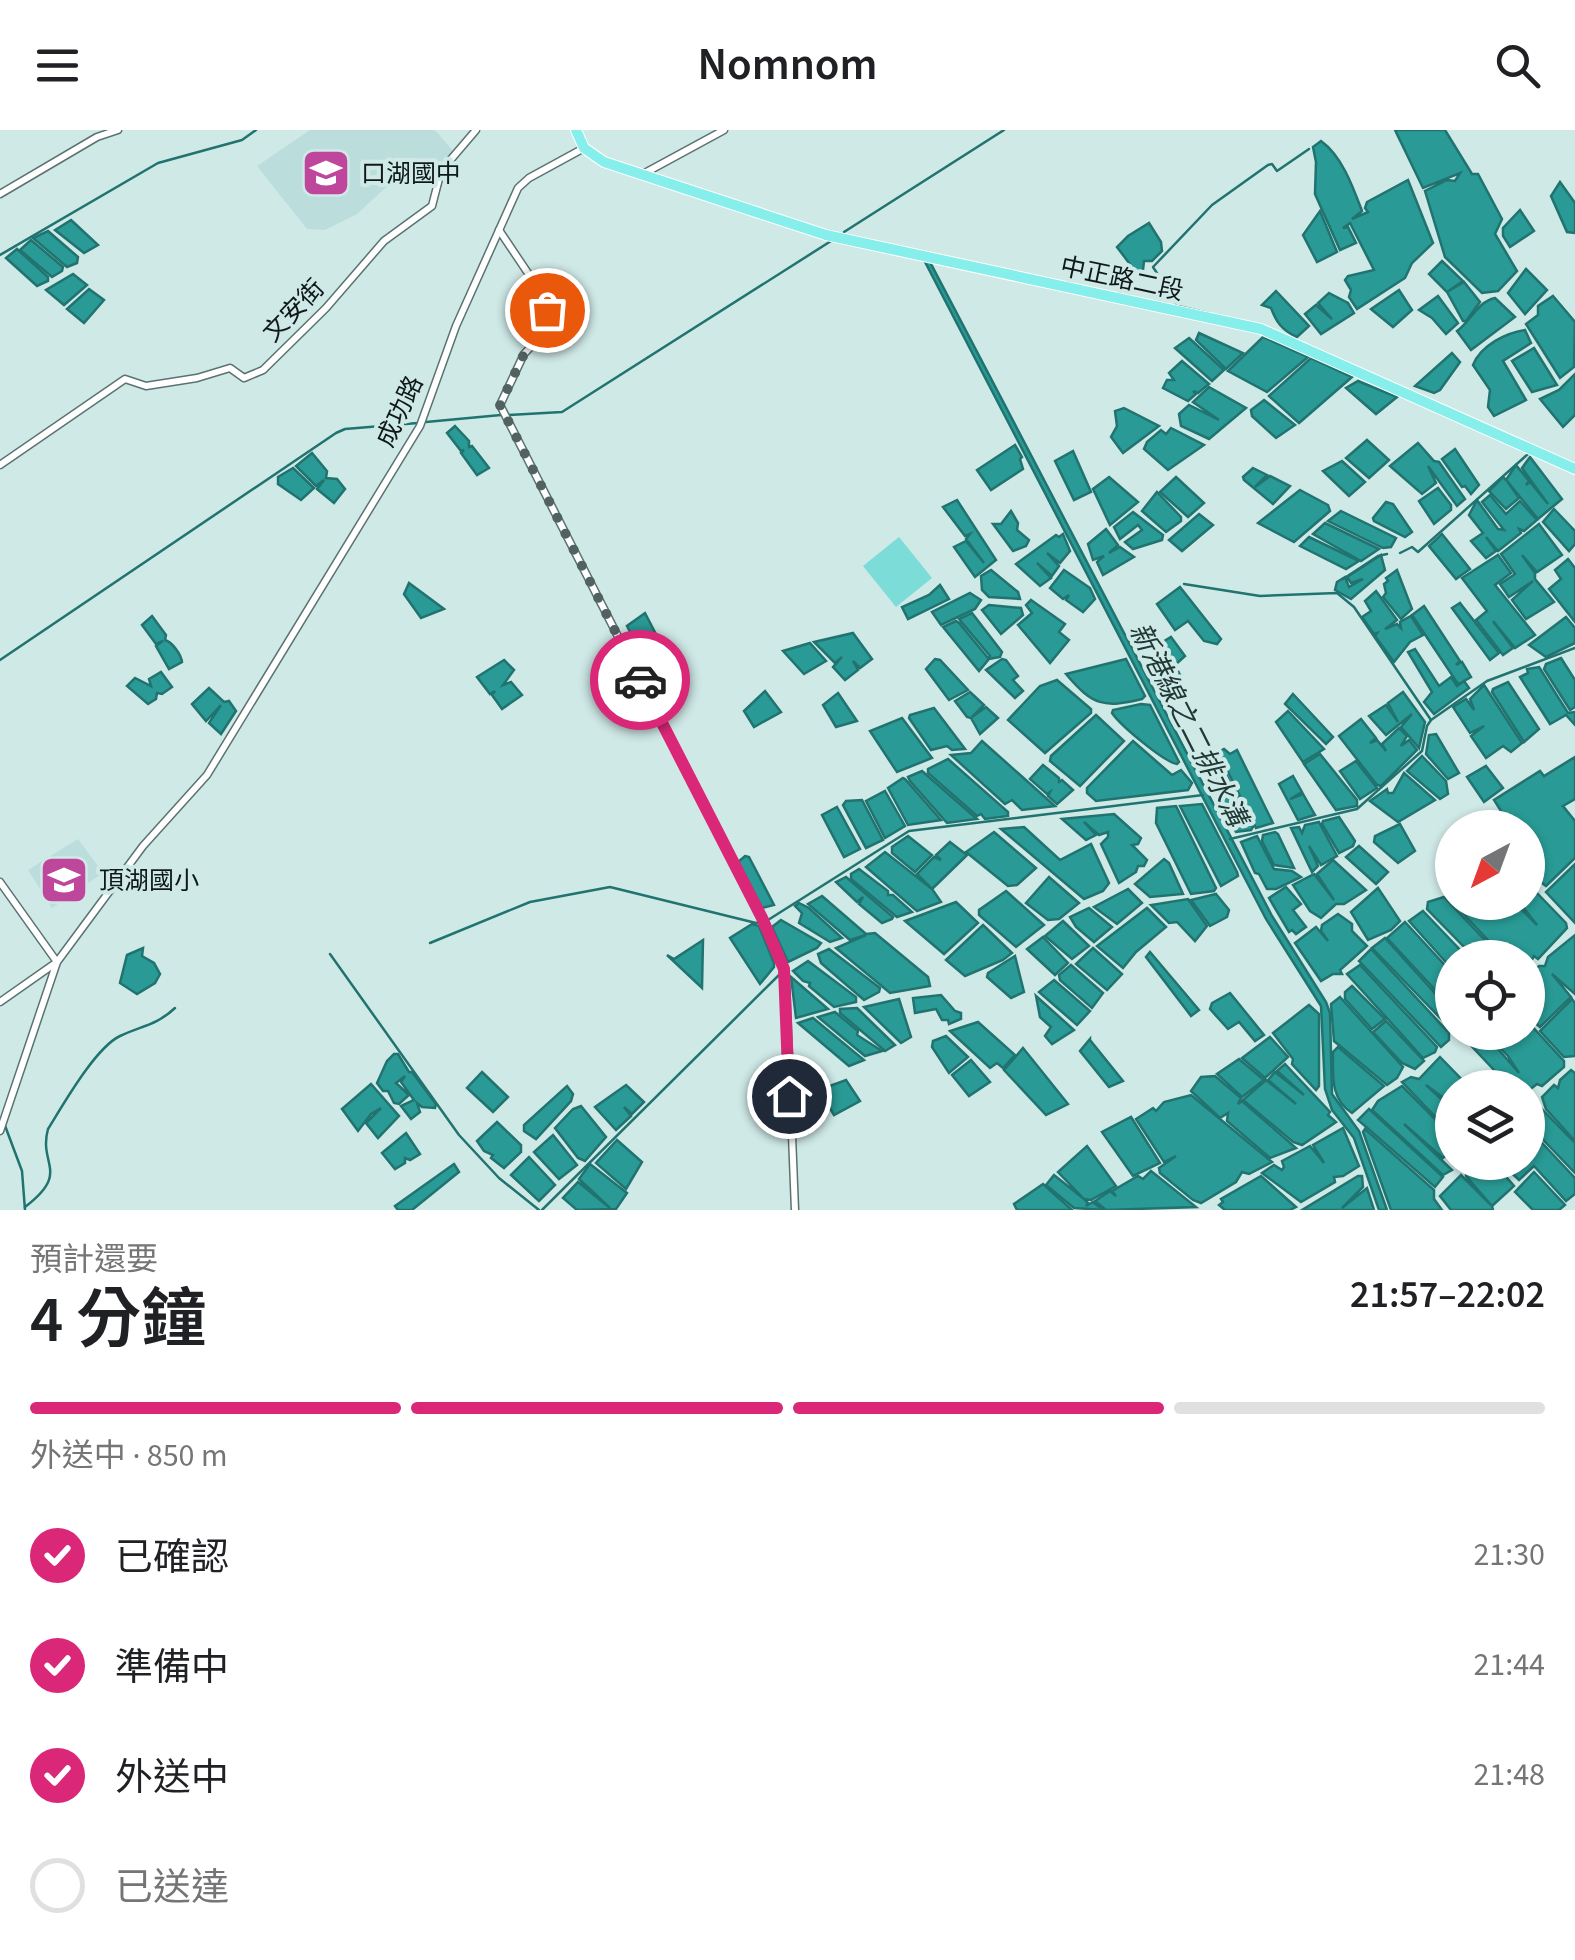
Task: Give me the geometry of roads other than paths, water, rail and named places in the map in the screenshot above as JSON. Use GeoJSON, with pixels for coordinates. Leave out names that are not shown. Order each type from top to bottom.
{"type":"FeatureCollection","features":[{"type":"Feature","properties":{"kind":"main road"},"geometry":{"type":"LineString","coordinates":[[576,130],[584,148]]}},
{"type":"Feature","properties":{"kind":"main road","name":"中正路二段"},"geometry":{"type":"LineString","coordinates":[[584,148],[604,162],[826,235],[1261,329],[1575,469]]}},
{"type":"Feature","properties":{"kind":"street"},"geometry":{"type":"LineString","coordinates":[[0,194],[97,137],[118,130]]}},
{"type":"Feature","properties":{"kind":"street","name":"文安街"},"geometry":{"type":"LineString","coordinates":[[0,465],[125,380],[146,386],[197,378],[222,369],[230,368],[244,378],[263,370],[326,308],[384,241],[432,206],[442,172],[476,130]]}},
{"type":"Feature","properties":{"kind":"street"},"geometry":{"type":"LineString","coordinates":[[643,174],[724,130]]}},
{"type":"Feature","properties":{"kind":"street","name":"成功路"},"geometry":{"type":"LineString","coordinates":[[57,962],[143,846],[207,775],[422,422],[456,326],[522,184],[584,148]]}},
{"type":"Feature","properties":{"kind":"street"},"geometry":{"type":"LineString","coordinates":[[499,230],[544,297],[547,310],[540,337],[524,354],[500,405],[762,918],[784,969],[796,1210]]}},
{"type":"Feature","properties":{"kind":"street"},"geometry":{"type":"LineString","coordinates":[[0,882],[57,962]]}},
{"type":"Feature","properties":{"kind":"street"},"geometry":{"type":"LineString","coordinates":[[0,1002],[57,962]]}},
{"type":"Feature","properties":{"kind":"street"},"geometry":{"type":"LineString","coordinates":[[2,1125],[57,962]]}},
{"type":"Feature","properties":{"kind":"waterway"},"geometry":{"type":"LineString","coordinates":[[0,255],[158,163],[242,140],[256,130]]}},
{"type":"Feature","properties":{"kind":"waterway"},"geometry":{"type":"LineString","coordinates":[[844,232],[1004,130]]}},
{"type":"Feature","properties":{"kind":"waterway"},"geometry":{"type":"LineString","coordinates":[[1208,313],[1178,306],[1153,267],[1212,205],[1268,165],[1272,164],[1277,171],[1309,149]]}},
{"type":"Feature","properties":{"kind":"waterway"},"geometry":{"type":"LineString","coordinates":[[509,415],[562,412],[831,241]]}},
{"type":"Feature","properties":{"kind":"waterway"},"geometry":{"type":"LineString","coordinates":[[426,422],[501,415]]}},
{"type":"Feature","properties":{"kind":"waterway"},"geometry":{"type":"LineString","coordinates":[[0,660],[336,433],[418,423]]}},
{"type":"Feature","properties":{"kind":"waterway"},"geometry":{"type":"LineString","coordinates":[[1400,553],[1412,547],[1418,552],[1528,454]]}},
{"type":"Feature","properties":{"kind":"waterway"},"geometry":{"type":"LineString","coordinates":[[1343,579],[1387,554]]}},
{"type":"Feature","properties":{"kind":"waterway"},"geometry":{"type":"LineString","coordinates":[[1184,584],[1260,596],[1337,593],[1354,607],[1431,720]]}},
{"type":"Feature","properties":{"kind":"waterway","name":"新港線之二排水溝"},"geometry":{"type":"LineString","coordinates":[[1230,839],[1357,809],[1422,751],[1431,720],[1487,681],[1575,648]]}},
{"type":"Feature","properties":{"kind":"waterway","name":"新港線之二排水溝"},"geometry":{"type":"LineString","coordinates":[[430,943],[530,902],[610,887],[756,923],[768,920],[909,831],[1203,795]]}},
{"type":"Feature","properties":{"kind":"waterway"},"geometry":{"type":"LineString","coordinates":[[330,954],[459,1135],[499,1178],[539,1210]]}},
{"type":"Feature","properties":{"kind":"waterway"},"geometry":{"type":"LineString","coordinates":[[542,1210],[781,973]]}},
{"type":"Feature","properties":{"kind":"waterway"},"geometry":{"type":"LineString","coordinates":[[25,1207],[39,1195],[50,1176],[48,1129],[90,1064],[110,1042],[155,1022],[175,1008]]}},
{"type":"Feature","properties":{"kind":"waterway"},"geometry":{"type":"LineString","coordinates":[[4,1123],[22,1171],[25,1210]]}},
{"type":"Feature","properties":{"kind":"place","name":"口湖國中"},"geometry":{"type":"Point","coordinates":[326,173]}},
{"type":"Feature","properties":{"kind":"place","name":"頂湖國小"},"geometry":{"type":"Point","coordinates":[64,880]}}]}
